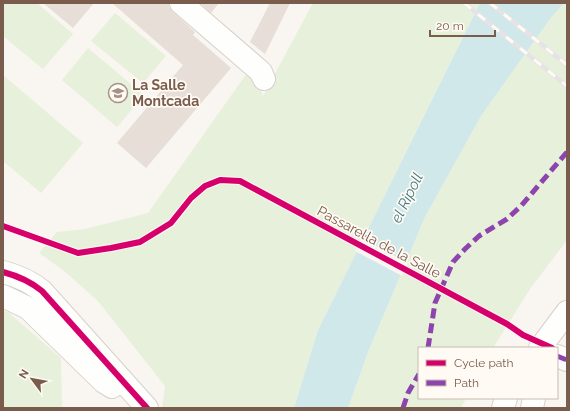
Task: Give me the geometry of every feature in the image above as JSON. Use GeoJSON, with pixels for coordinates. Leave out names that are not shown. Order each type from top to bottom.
{"type":"FeatureCollection","features":[{"type":"Feature","properties":{"kind":"street"},"geometry":{"type":"LineString","coordinates":[[182,3],[261,72],[264,79]]}},
{"type":"Feature","properties":{"kind":"street"},"geometry":{"type":"LineString","coordinates":[[5,272],[33,284],[42,291],[145,408]]}},
{"type":"Feature","properties":{"kind":"street"},"geometry":{"type":"LineString","coordinates":[[3,296],[28,308],[104,382],[145,408]]}},
{"type":"Feature","properties":{"kind":"street"},"geometry":{"type":"LineString","coordinates":[[541,347],[567,312]]}},
{"type":"Feature","properties":{"kind":"green space"},"geometry":{"type":"Polygon","coordinates":[[[3,3],[37,3],[73,34],[43,69],[3,36],[3,3]]]}},
{"type":"Feature","properties":{"kind":"green space"},"geometry":{"type":"Polygon","coordinates":[[[313,3],[480,3],[318,330],[294,408],[162,408],[165,386],[98,301],[63,270],[39,253],[57,232],[85,229],[148,213],[252,66],[263,96],[313,3]]]}},
{"type":"Feature","properties":{"kind":"green space"},"geometry":{"type":"Polygon","coordinates":[[[564,3],[567,3],[567,240],[530,289],[494,347],[418,347],[418,399],[466,399],[461,408],[348,408],[368,352],[425,217],[481,116],[550,19],[564,3]]]}},
{"type":"Feature","properties":{"kind":"green space"},"geometry":{"type":"Polygon","coordinates":[[[115,13],[166,56],[143,83],[91,41],[115,13]]]}},
{"type":"Feature","properties":{"kind":"green space"},"geometry":{"type":"Polygon","coordinates":[[[88,48],[144,95],[117,127],[62,80],[88,48]]]}},
{"type":"Feature","properties":{"kind":"green space"},"geometry":{"type":"Polygon","coordinates":[[[3,75],[83,143],[41,193],[3,161],[3,75]]]}},
{"type":"Feature","properties":{"kind":"green space"},"geometry":{"type":"Polygon","coordinates":[[[3,311],[8,312],[61,358],[62,408],[3,408],[3,311]]]}},
{"type":"Feature","properties":{"kind":"water","name":"el Ripoll"},"geometry":{"type":"Polygon","coordinates":[[[480,3],[564,3],[550,19],[481,116],[425,217],[368,352],[348,408],[294,408],[318,330],[480,3]]]}},
{"type":"Feature","properties":{"kind":"pier"},"geometry":{"type":"Polygon","coordinates":[[[361,238],[408,263],[402,276],[355,251],[361,238]]]}},
{"type":"Feature","properties":{"kind":"building"},"geometry":{"type":"Polygon","coordinates":[[[43,3],[94,3],[73,28],[43,3]]]}},
{"type":"Feature","properties":{"kind":"building"},"geometry":{"type":"Polygon","coordinates":[[[112,3],[169,3],[169,7],[173,12],[195,32],[193,35],[231,68],[146,168],[117,143],[183,65],[112,3]]]}},
{"type":"Feature","properties":{"kind":"building"},"geometry":{"type":"Polygon","coordinates":[[[200,3],[219,3],[211,13],[200,3]]]}},
{"type":"Feature","properties":{"kind":"building"},"geometry":{"type":"Polygon","coordinates":[[[270,3],[290,3],[265,54],[250,42],[270,3]]]}},
{"type":"Feature","properties":{"kind":"railway"},"geometry":{"type":"LineString","coordinates":[[464,3],[567,86]]}},
{"type":"Feature","properties":{"kind":"railway"},"geometry":{"type":"LineString","coordinates":[[490,3],[567,65]]}},
{"type":"Feature","properties":{"kind":"marked path"},"geometry":{"type":"LineString","coordinates":[[428,347],[435,303],[453,262],[479,236],[507,219],[521,206],[567,152]]}},
{"type":"Feature","properties":{"kind":"marked path"},"geometry":{"type":"LineString","coordinates":[[558,356],[567,360]]}},
{"type":"Feature","properties":{"kind":"marked path"},"geometry":{"type":"LineString","coordinates":[[403,408],[408,393],[418,376]]}},
{"type":"Feature","properties":{"kind":"cycle path","name":"Passarel·la de la Salle"},"geometry":{"type":"LineString","coordinates":[[3,226],[78,253],[111,248],[140,242],[171,223],[191,198],[205,186],[220,180],[240,181],[507,324],[523,335],[550,347]]}},
{"type":"Feature","properties":{"kind":"cycle path"},"geometry":{"type":"LineString","coordinates":[[3,272],[24,279],[42,291],[147,408]]}},
{"type":"Feature","properties":{"kind":"place","name":"La Salle Montcada"},"geometry":{"type":"Point","coordinates":[118,93]}}]}
